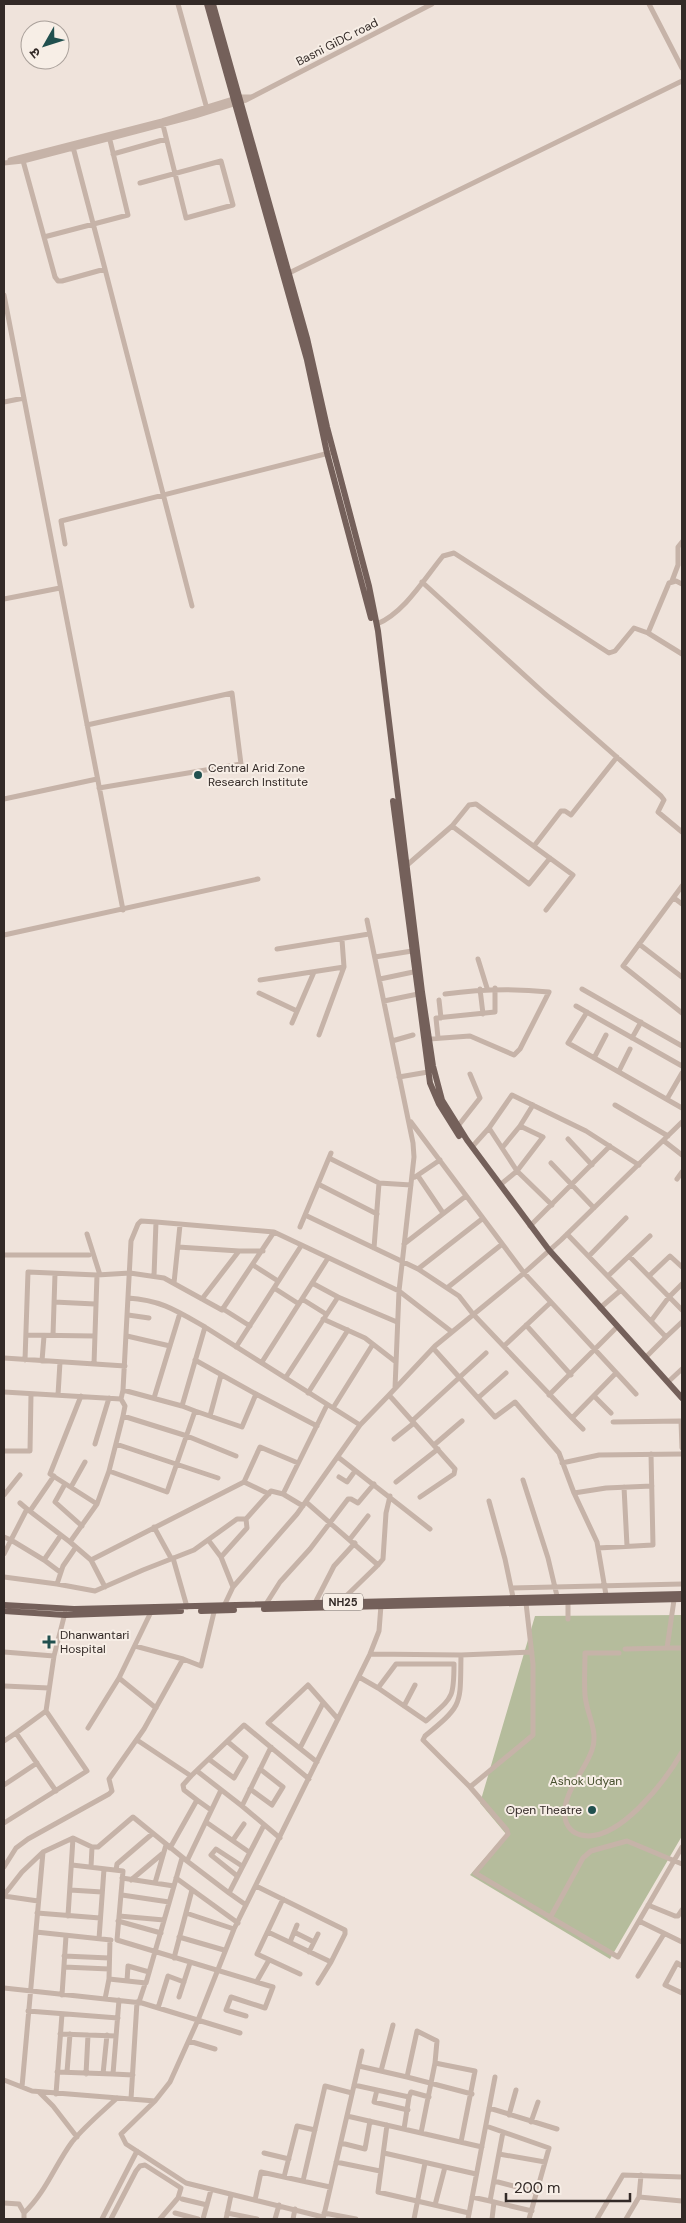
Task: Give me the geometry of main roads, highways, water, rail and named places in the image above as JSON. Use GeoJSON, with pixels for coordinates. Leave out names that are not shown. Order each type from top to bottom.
{"type":"FeatureCollection","features":[{"type":"Feature","properties":{"kind":"main road"},"geometry":{"type":"LineString","coordinates":[[207,4],[237,101]]}},
{"type":"Feature","properties":{"kind":"main road"},"geometry":{"type":"LineString","coordinates":[[212,4],[237,101],[304,339],[376,636],[412,951],[418,972],[418,994],[428,1072],[434,1094],[445,1115],[548,1252],[656,1374],[664,1379]]}},
{"type":"Feature","properties":{"kind":"main road"},"geometry":{"type":"LineString","coordinates":[[330,452],[369,586],[377,624],[418,972],[438,1091],[472,1147],[548,1252],[682,1398]]}},
{"type":"Feature","properties":{"kind":"main road","name":"NH25"},"geometry":{"type":"LineString","coordinates":[[4,1605],[65,1612],[187,1607],[219,1608],[381,1603],[513,1597],[682,1594]]}},
{"type":"Feature","properties":{"kind":"main road","name":"NH25"},"geometry":{"type":"LineString","coordinates":[[4,1611],[151,1612],[266,1604],[340,1602],[526,1603],[682,1599]]}},
{"type":"Feature","properties":{"kind":"place","name":"Central Arid Zone Research Institute"},"geometry":{"type":"Point","coordinates":[198,775]}},
{"type":"Feature","properties":{"kind":"place","name":"Dhanwantari Hospital"},"geometry":{"type":"Point","coordinates":[49,1642]}},
{"type":"Feature","properties":{"kind":"place","name":"Open Theatre"},"geometry":{"type":"Point","coordinates":[592,1810]}},
{"type":"Feature","properties":{"kind":"park label","name":"Ashok Udyan"},"geometry":{"type":"Point","coordinates":[586,1781]}}]}
